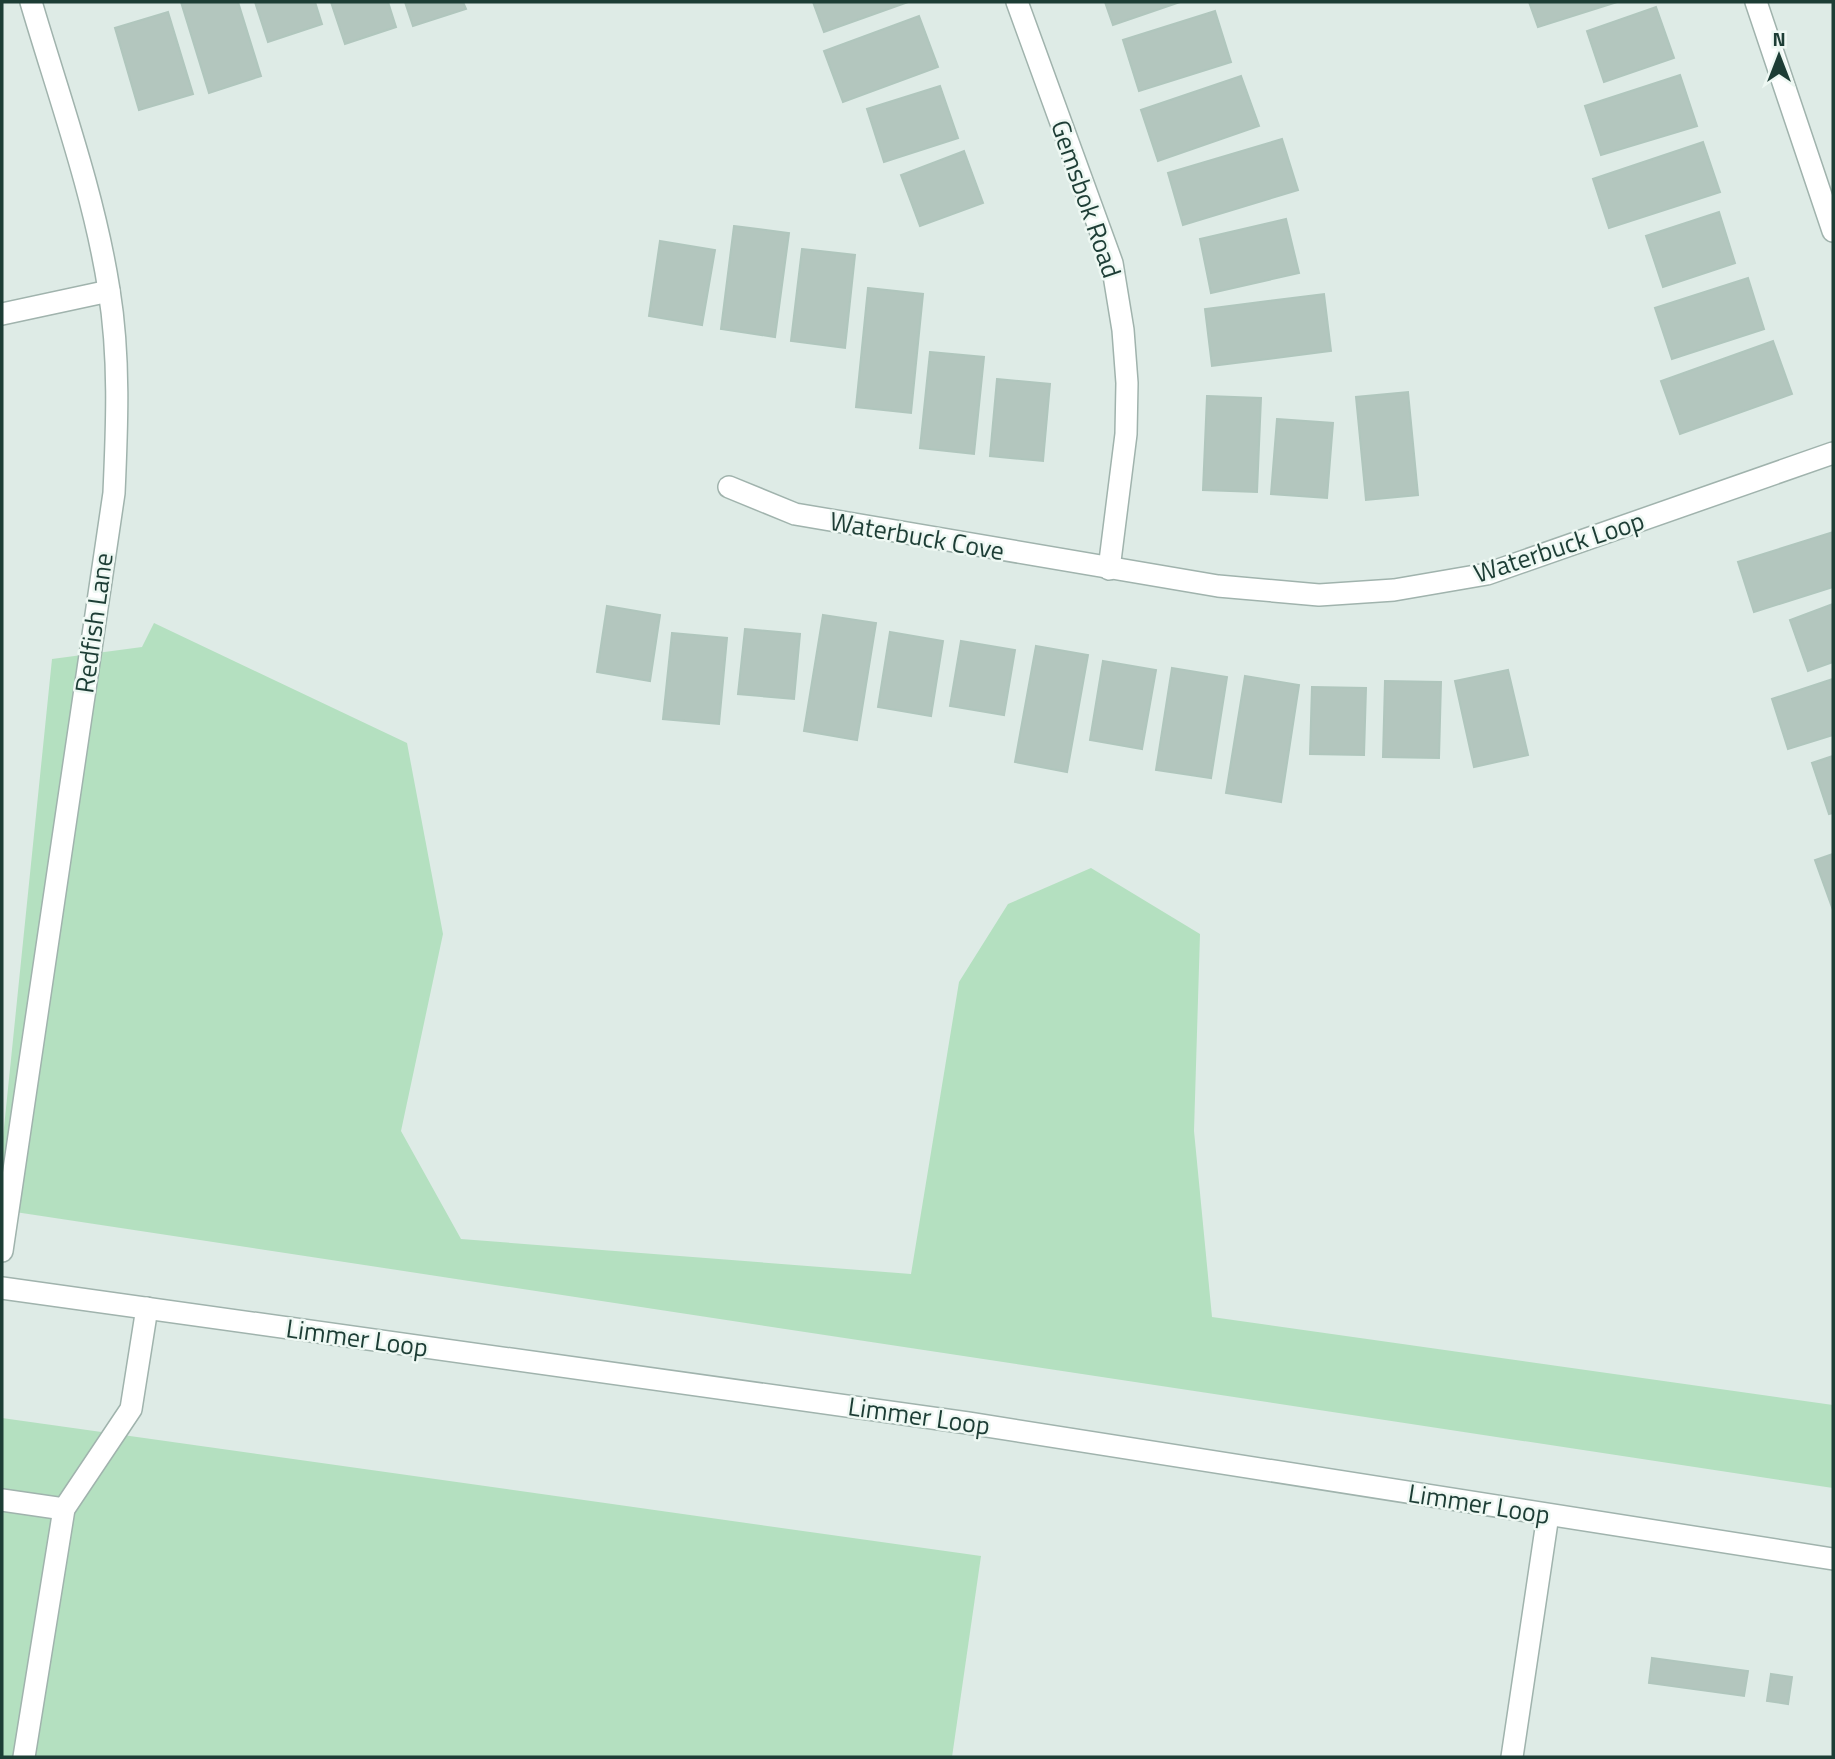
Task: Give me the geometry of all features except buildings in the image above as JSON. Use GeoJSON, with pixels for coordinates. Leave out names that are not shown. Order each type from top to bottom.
{"type":"FeatureCollection","features":[{"type":"Feature","properties":{"kind":"street","name":"Redfish Lane"},"geometry":{"type":"LineString","coordinates":[[2,1251],[114,493],[116,361],[110,291],[91,207],[31,2]]}},
{"type":"Feature","properties":{"kind":"street","name":"Gemsbok Road"},"geometry":{"type":"LineString","coordinates":[[1017,2],[1112,263],[1121,317],[1127,383],[1126,434],[1109,569]]}},
{"type":"Feature","properties":{"kind":"street"},"geometry":{"type":"LineString","coordinates":[[1756,2],[1833,231]]}},
{"type":"Feature","properties":{"kind":"street"},"geometry":{"type":"LineString","coordinates":[[2,314],[110,291]]}},
{"type":"Feature","properties":{"kind":"street","name":"Waterbuck Loop"},"geometry":{"type":"LineString","coordinates":[[1109,569],[1218,586],[1319,595],[1394,590],[1487,574],[1833,453]]}},
{"type":"Feature","properties":{"kind":"street","name":"Waterbuck Cove"},"geometry":{"type":"LineString","coordinates":[[729,487],[795,514],[1109,569]]}},
{"type":"Feature","properties":{"kind":"street","name":"Limmer Loop"},"geometry":{"type":"LineString","coordinates":[[2,1288],[968,1423],[1833,1559]]}},
{"type":"Feature","properties":{"kind":"street"},"geometry":{"type":"LineString","coordinates":[[24,1757],[64,1509],[131,1409],[147,1308]]}},
{"type":"Feature","properties":{"kind":"street"},"geometry":{"type":"LineString","coordinates":[[2,1500],[64,1509]]}},
{"type":"Feature","properties":{"kind":"street"},"geometry":{"type":"LineString","coordinates":[[1512,1757],[1548,1515]]}},
{"type":"Feature","properties":{"kind":"green space"},"geometry":{"type":"Polygon","coordinates":[[[154,623],[407,743],[443,934],[401,1131],[461,1239],[911,1274],[959,982],[1008,904],[1091,868],[1200,934],[1194,1131],[1212,1317],[1833,1405],[1833,1488],[2,1210],[2,1147],[52,659],[142,647],[154,623]]]}},
{"type":"Feature","properties":{"kind":"green space"},"geometry":{"type":"Polygon","coordinates":[[[2,1418],[981,1556],[952,1757],[2,1757],[2,1418]]]}}]}
